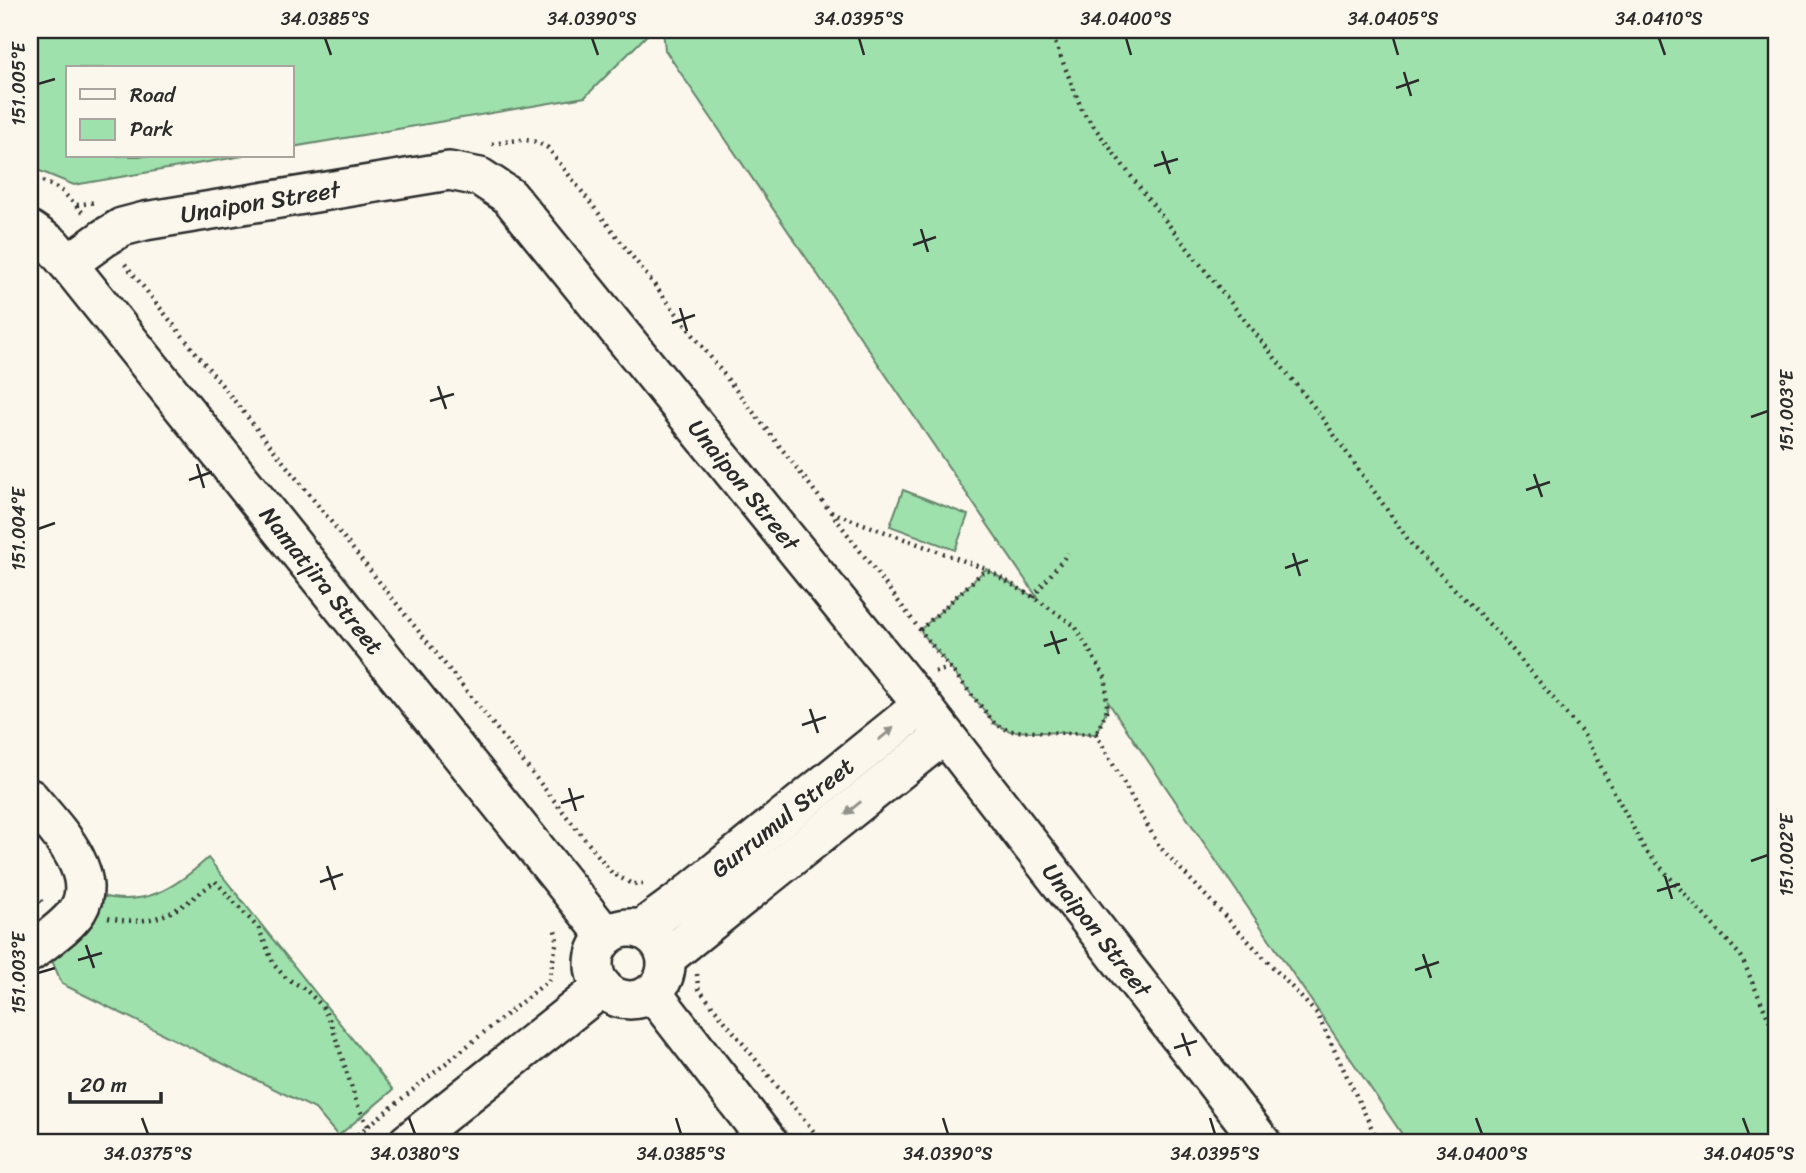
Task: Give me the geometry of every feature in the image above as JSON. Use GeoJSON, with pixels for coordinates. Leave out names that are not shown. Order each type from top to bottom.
{"type":"FeatureCollection","features":[{"type":"Feature","properties":{"kind":"street","name":"Unaipon Street"},"geometry":{"type":"LineString","coordinates":[[68,264],[104,238],[145,220],[396,180],[449,172],[480,177],[509,196],[922,705],[1262,1143]]}},
{"type":"Feature","properties":{"kind":"street","name":"Namatjira Street"},"geometry":{"type":"LineString","coordinates":[[30,230],[52,245],[68,264],[606,936]]}},
{"type":"Feature","properties":{"kind":"street","name":"Gurrumul Street"},"geometry":{"type":"LineString","coordinates":[[642,929],[922,705]]}},
{"type":"Feature","properties":{"kind":"street","name":"Gurrumul Street"},"geometry":{"type":"LineString","coordinates":[[681,961],[944,735]]}},
{"type":"Feature","properties":{"kind":"street"},"geometry":{"type":"LineString","coordinates":[[30,798],[67,844],[79,863],[84,883],[79,909],[30,953]]}},
{"type":"Feature","properties":{"kind":"street"},"geometry":{"type":"LineString","coordinates":[[642,929],[681,961],[665,971],[660,983],[643,998],[621,999],[603,987],[594,966],[595,955],[606,936],[617,930],[642,929]]}},
{"type":"Feature","properties":{"kind":"street"},"geometry":{"type":"LineString","coordinates":[[407,1143],[603,987]]}},
{"type":"Feature","properties":{"kind":"street"},"geometry":{"type":"LineString","coordinates":[[652,992],[769,1143]]}},
{"type":"Feature","properties":{"kind":"path"},"geometry":{"type":"LineString","coordinates":[[1050,30],[1083,112],[1149,200],[1318,412],[1415,548],[1500,635],[1584,736],[1646,850],[1741,956],[1776,1036]]}},
{"type":"Feature","properties":{"kind":"path"},"geometry":{"type":"LineString","coordinates":[[30,175],[61,190],[77,205],[611,873],[632,884],[655,885]]}},
{"type":"Feature","properties":{"kind":"path"},"geometry":{"type":"LineString","coordinates":[[830,511],[986,569],[1075,626],[1106,679],[1107,710],[1096,734]]}},
{"type":"Feature","properties":{"kind":"path"},"geometry":{"type":"LineString","coordinates":[[1033,597],[1068,553]]}},
{"type":"Feature","properties":{"kind":"path"},"geometry":{"type":"LineString","coordinates":[[920,630],[986,569]]}},
{"type":"Feature","properties":{"kind":"path"},"geometry":{"type":"LineString","coordinates":[[347,1143],[549,980],[558,940],[552,922],[611,873]]}},
{"type":"Feature","properties":{"kind":"path"},"geometry":{"type":"LineString","coordinates":[[100,917],[138,921],[159,918],[183,906],[215,881],[259,929],[274,965],[286,978],[305,989],[321,1006],[331,1023],[357,1104],[369,1126]]}},
{"type":"Feature","properties":{"kind":"path"},"geometry":{"type":"LineString","coordinates":[[681,961],[698,988],[822,1143]]}},
{"type":"Feature","properties":{"kind":"green space"},"geometry":{"type":"Polygon","coordinates":[[[30,30],[652,30],[585,97],[294,147],[294,66],[66,66],[66,158],[231,158],[74,185],[30,167],[30,30]]]}},
{"type":"Feature","properties":{"kind":"green space"},"geometry":{"type":"Polygon","coordinates":[[[663,30],[1776,30],[1776,1143],[1408,1143],[1108,702],[1096,734],[1010,731],[995,724],[920,630],[986,569],[1039,600],[665,50],[663,30]]]}},
{"type":"Feature","properties":{"kind":"green space"},"geometry":{"type":"Polygon","coordinates":[[[903,490],[968,515],[955,550],[890,526],[903,490]]]}},
{"type":"Feature","properties":{"kind":"green space"},"geometry":{"type":"Polygon","coordinates":[[[208,858],[393,1090],[338,1136],[315,1109],[62,984],[50,956],[97,895],[129,899],[157,893],[183,879],[208,858]]]}}]}
